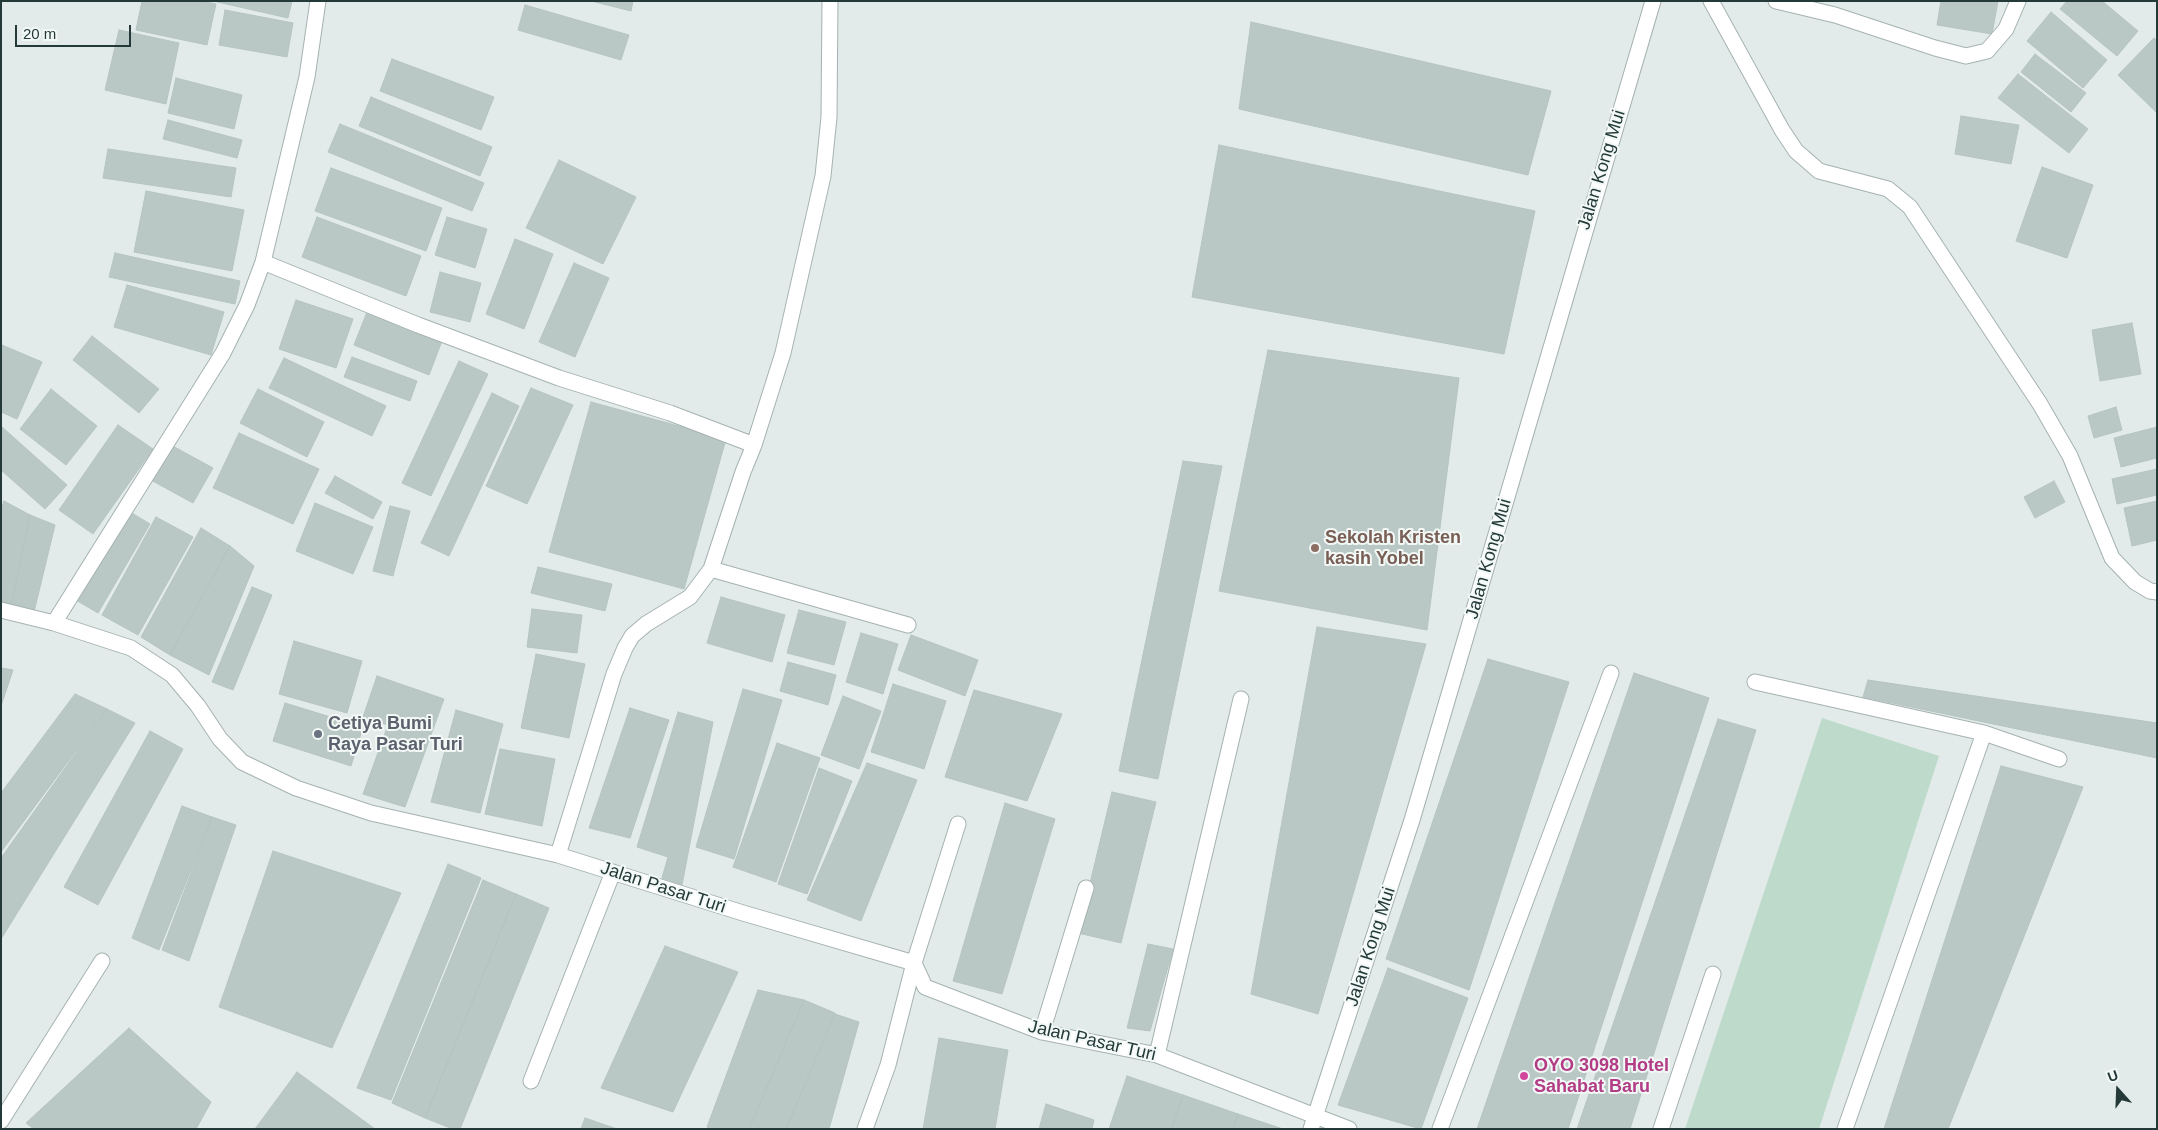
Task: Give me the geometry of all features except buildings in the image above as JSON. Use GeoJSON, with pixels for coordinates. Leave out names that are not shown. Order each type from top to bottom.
{"type":"FeatureCollection","features":[{"type":"Feature","properties":{"kind":"street"},"geometry":{"type":"LineString","coordinates":[[54,622],[223,353],[247,305],[263,262],[307,76],[318,1]]}},
{"type":"Feature","properties":{"kind":"street"},"geometry":{"type":"LineString","coordinates":[[558,854],[614,674],[625,648],[632,636],[646,624],[690,597],[711,569],[743,472],[754,445],[783,353],[823,176],[829,117],[830,1]]}},
{"type":"Feature","properties":{"kind":"street","name":"Jalan Kong Mui"},"geometry":{"type":"LineString","coordinates":[[1314,1122],[1412,820],[1653,1]]}},
{"type":"Feature","properties":{"kind":"street"},"geometry":{"type":"LineString","coordinates":[[1711,1],[1782,130],[1796,151],[1819,171],[1888,189],[1910,207],[2040,404],[2062,441],[2112,558],[2134,582],[2150,591],[2157,592]]}},
{"type":"Feature","properties":{"kind":"street"},"geometry":{"type":"LineString","coordinates":[[1776,1],[1835,15],[1935,48],[1966,56],[1987,51],[2006,29],[2018,1]]}},
{"type":"Feature","properties":{"kind":"street"},"geometry":{"type":"LineString","coordinates":[[263,262],[418,325],[533,368],[670,413],[754,445]]}},
{"type":"Feature","properties":{"kind":"street"},"geometry":{"type":"LineString","coordinates":[[711,569],[908,625]]}},
{"type":"Feature","properties":{"kind":"street","name":"Jalan Pasar Turi"},"geometry":{"type":"LineString","coordinates":[[1,610],[54,622],[131,648],[172,675],[198,706],[220,739],[242,762],[296,788],[371,813],[558,854],[743,913],[914,963],[925,987],[1042,1032],[1157,1054],[1314,1122],[1349,1129]]}},
{"type":"Feature","properties":{"kind":"street"},"geometry":{"type":"LineString","coordinates":[[1440,1129],[1611,672]]}},
{"type":"Feature","properties":{"kind":"street"},"geometry":{"type":"LineString","coordinates":[[1755,682],[1984,733],[2060,759]]}},
{"type":"Feature","properties":{"kind":"street"},"geometry":{"type":"LineString","coordinates":[[1157,1054],[1241,699]]}},
{"type":"Feature","properties":{"kind":"street"},"geometry":{"type":"LineString","coordinates":[[1845,1129],[1984,733]]}},
{"type":"Feature","properties":{"kind":"street"},"geometry":{"type":"LineString","coordinates":[[865,1129],[888,1065],[914,963],[958,824]]}},
{"type":"Feature","properties":{"kind":"street"},"geometry":{"type":"LineString","coordinates":[[532,1081],[613,872]]}},
{"type":"Feature","properties":{"kind":"street"},"geometry":{"type":"LineString","coordinates":[[1042,1032],[1086,888]]}},
{"type":"Feature","properties":{"kind":"street"},"geometry":{"type":"LineString","coordinates":[[1,1121],[102,961]]}},
{"type":"Feature","properties":{"kind":"street"},"geometry":{"type":"LineString","coordinates":[[1661,1129],[1713,974]]}},
{"type":"Feature","properties":{"kind":"green space"},"geometry":{"type":"Polygon","coordinates":[[[1822,718],[1939,756],[1819,1129],[1685,1129],[1822,718]]]}},
{"type":"Feature","properties":{"kind":"place","name":"Sekolah Kristen kasih Yobel"},"geometry":{"type":"Point","coordinates":[1315,548]}},
{"type":"Feature","properties":{"kind":"place","name":"Cetiya Bumi Raya Pasar Turi"},"geometry":{"type":"Point","coordinates":[318,734]}},
{"type":"Feature","properties":{"kind":"place","name":"OYO 3098 Hotel Sahabat Baru"},"geometry":{"type":"Point","coordinates":[1524,1076]}}]}
